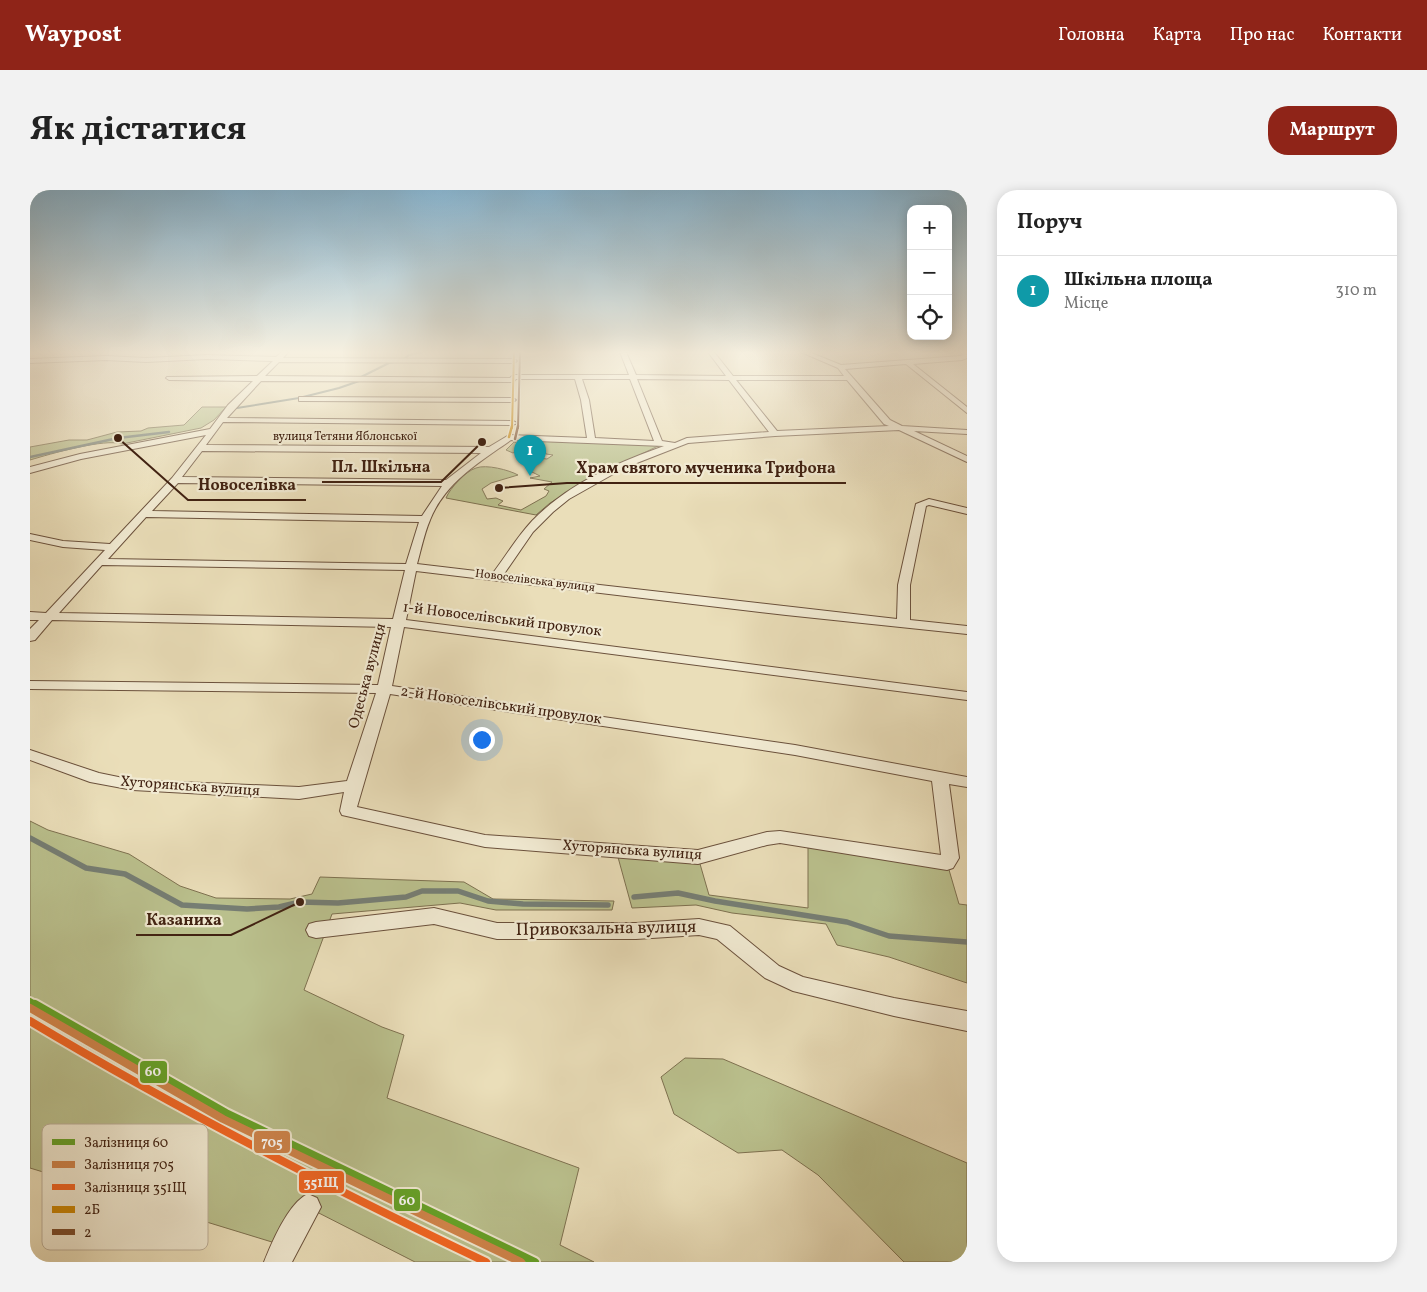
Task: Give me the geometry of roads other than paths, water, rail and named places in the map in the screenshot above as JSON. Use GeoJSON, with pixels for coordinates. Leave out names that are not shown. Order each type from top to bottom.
{"type":"FeatureCollection","features":[{"type":"Feature","properties":{"kind":"street"},"geometry":{"type":"LineString","coordinates":[[30,637],[47,616],[100,562],[174,480],[200,448],[211,430],[239,402]]}},
{"type":"Feature","properties":{"kind":"street"},"geometry":{"type":"LineString","coordinates":[[512,402],[513,423],[509,437],[679,444]]}},
{"type":"Feature","properties":{"kind":"street"},"geometry":{"type":"LineString","coordinates":[[585,402],[590,440]]}},
{"type":"Feature","properties":{"kind":"street"},"geometry":{"type":"LineString","coordinates":[[643,402],[659,443]]}},
{"type":"Feature","properties":{"kind":"street"},"geometry":{"type":"LineString","coordinates":[[750,402],[775,434]]}},
{"type":"Feature","properties":{"kind":"street"},"geometry":{"type":"LineString","coordinates":[[870,402],[883,418],[899,428],[967,459]]}},
{"type":"Feature","properties":{"kind":"street"},"geometry":{"type":"LineString","coordinates":[[956,402],[967,411]]}},
{"type":"Feature","properties":{"kind":"street"},"geometry":{"type":"LineString","coordinates":[[221,420],[513,423]]}},
{"type":"Feature","properties":{"kind":"street"},"geometry":{"type":"LineString","coordinates":[[496,577],[534,524],[556,504],[594,480],[630,463],[687,441],[775,434],[899,428],[967,432]]}},
{"type":"Feature","properties":{"kind":"street"},"geometry":{"type":"LineString","coordinates":[[30,470],[80,457],[211,430]]}},
{"type":"Feature","properties":{"kind":"street","name":"Одеська вулиця"},"geometry":{"type":"LineString","coordinates":[[348,811],[354,785],[384,689],[425,519],[448,482],[509,437]]}},
{"type":"Feature","properties":{"kind":"street","name":"вулиця Тетяни Яблонської"},"geometry":{"type":"LineString","coordinates":[[200,448],[490,450]]}},
{"type":"Feature","properties":{"kind":"street"},"geometry":{"type":"LineString","coordinates":[[174,480],[448,482]]}},
{"type":"Feature","properties":{"kind":"street"},"geometry":{"type":"LineString","coordinates":[[904,623],[902,615],[904,585],[921,504],[929,502],[967,511]]}},
{"type":"Feature","properties":{"kind":"street"},"geometry":{"type":"LineString","coordinates":[[143,514],[425,519]]}},
{"type":"Feature","properties":{"kind":"street"},"geometry":{"type":"LineString","coordinates":[[30,537],[63,544],[113,547]]}},
{"type":"Feature","properties":{"kind":"street","name":"Новоселівська вулиця"},"geometry":{"type":"LineString","coordinates":[[100,562],[412,567],[967,630]]}},
{"type":"Feature","properties":{"kind":"street","name":"1-й Новоселівський провулок"},"geometry":{"type":"LineString","coordinates":[[30,616],[399,623],[967,696]]}},
{"type":"Feature","properties":{"kind":"street","name":"2-й Новоселівський провулок"},"geometry":{"type":"LineString","coordinates":[[30,685],[384,689],[795,750],[967,782]]}},
{"type":"Feature","properties":{"kind":"street","name":"Хуторянська вулиця"},"geometry":{"type":"LineString","coordinates":[[30,755],[96,778],[133,785],[292,793],[354,785]]}},
{"type":"Feature","properties":{"kind":"street","name":"Хуторянська вулиця"},"geometry":{"type":"LineString","coordinates":[[348,811],[485,841],[698,857],[712,855],[772,836],[800,838],[808,842],[947,863],[950,858],[940,777]]}},
{"type":"Feature","properties":{"kind":"street","name":"Привокзальна вулиця"},"geometry":{"type":"LineString","coordinates":[[316,930],[434,916],[497,931],[636,931],[699,927],[723,932],[772,972],[800,985],[894,1007],[967,1021]]}},
{"type":"Feature","properties":{"kind":"street"},"geometry":{"type":"LineString","coordinates":[[278,1262],[285,1246],[308,1208]]}},
{"type":"Feature","properties":{"kind":"waterway"},"geometry":{"type":"LineString","coordinates":[[237,408],[274,402]]}},
{"type":"Feature","properties":{"kind":"waterway"},"geometry":{"type":"LineString","coordinates":[[30,457],[118,438],[169,432]]}},
{"type":"Feature","properties":{"kind":"waterway"},"geometry":{"type":"LineString","coordinates":[[30,838],[86,868],[125,874],[182,905],[247,909],[279,907],[300,902],[338,903],[406,897],[422,891],[458,891],[488,901],[523,904],[608,905]]}},
{"type":"Feature","properties":{"kind":"waterway"},"geometry":{"type":"LineString","coordinates":[[634,897],[678,893],[715,901],[847,922],[889,936],[967,942]]}},
{"type":"Feature","properties":{"kind":"rail line","name":"60"},"geometry":{"type":"LineString","coordinates":[[30,1001],[226,1113],[535,1262]]}},
{"type":"Feature","properties":{"kind":"rail line","name":"705"},"geometry":{"type":"LineString","coordinates":[[30,1008],[223,1119],[521,1262]]}},
{"type":"Feature","properties":{"kind":"rail line","name":"351Щ"},"geometry":{"type":"LineString","coordinates":[[30,1021],[141,1087],[198,1118],[370,1206],[486,1262]]}},
{"type":"Feature","properties":{"kind":"place","name":"Новоселівка"},"geometry":{"type":"Point","coordinates":[118,438]}},
{"type":"Feature","properties":{"kind":"place","name":"Пл. Шкільна"},"geometry":{"type":"Point","coordinates":[482,442]}},
{"type":"Feature","properties":{"kind":"place","name":"Шкільна площа"},"geometry":{"type":"Point","coordinates":[530,476]}},
{"type":"Feature","properties":{"kind":"place","name":"Храм святого мученика Трифона"},"geometry":{"type":"Point","coordinates":[499,488]}},
{"type":"Feature","properties":{"kind":"place","name":"Казаниха"},"geometry":{"type":"Point","coordinates":[300,902]}}]}
